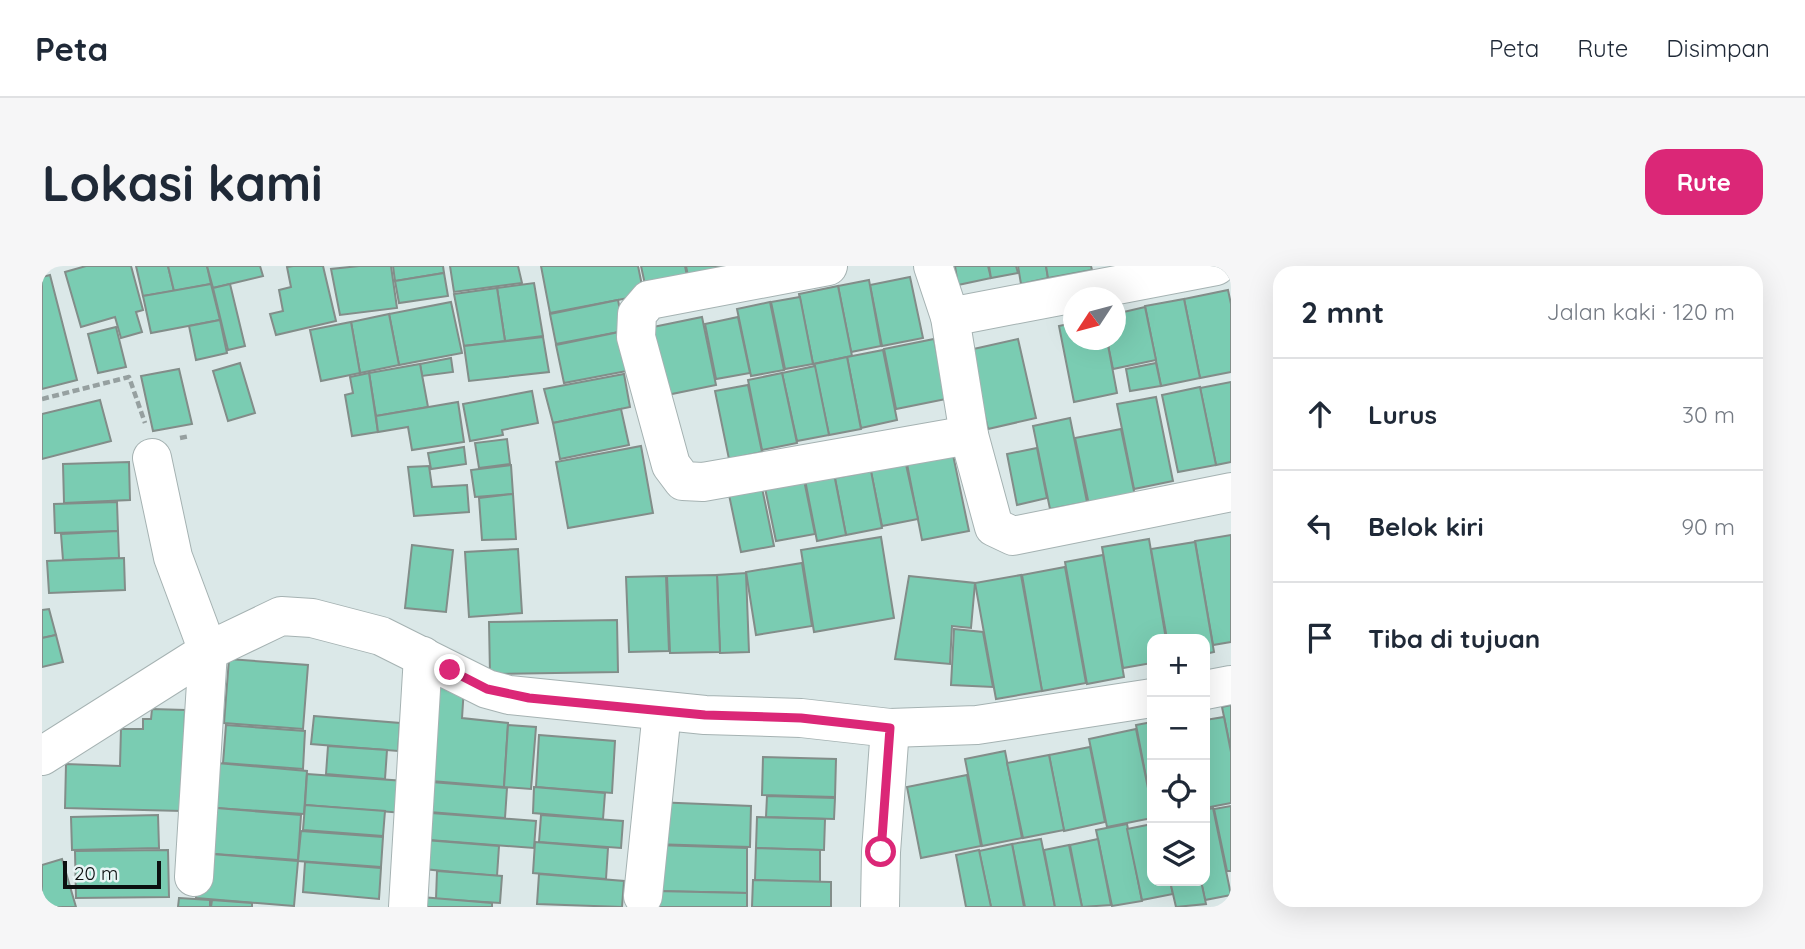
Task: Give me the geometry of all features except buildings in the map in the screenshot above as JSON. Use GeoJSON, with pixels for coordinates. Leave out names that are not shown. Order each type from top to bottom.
{"type":"FeatureCollection","features":[{"type":"Feature","properties":{"kind":"street"},"geometry":{"type":"LineString","coordinates":[[828,266],[649,300],[636,314],[636,337],[671,465],[683,481],[703,482],[970,435]]}},
{"type":"Feature","properties":{"kind":"street"},"geometry":{"type":"LineString","coordinates":[[933,266],[950,317],[970,435],[994,527],[1013,536],[1231,492]]}},
{"type":"Feature","properties":{"kind":"street"},"geometry":{"type":"LineString","coordinates":[[950,317],[1216,266]]}},
{"type":"Feature","properties":{"kind":"street"},"geometry":{"type":"LineString","coordinates":[[159,443],[173,557],[208,651],[194,877]]}},
{"type":"Feature","properties":{"kind":"street"},"geometry":{"type":"LineString","coordinates":[[42,756],[208,651],[281,617],[294,616],[381,636],[487,689],[509,695],[662,711],[801,718],[890,728],[976,725],[1147,699]]}},
{"type":"Feature","properties":{"kind":"street"},"geometry":{"type":"LineString","coordinates":[[408,907],[423,656]]}},
{"type":"Feature","properties":{"kind":"street"},"geometry":{"type":"LineString","coordinates":[[1210,689],[1231,685]]}},
{"type":"Feature","properties":{"kind":"street"},"geometry":{"type":"LineString","coordinates":[[643,897],[662,711]]}},
{"type":"Feature","properties":{"kind":"street"},"geometry":{"type":"LineString","coordinates":[[880,907],[890,728]]}},
{"type":"Feature","properties":{"kind":"path"},"geometry":{"type":"LineString","coordinates":[[42,399],[129,377],[159,443],[190,436]]}},
{"type":"Feature","properties":{"kind":"route"},"geometry":{"type":"LineString","coordinates":[[450,670],[487,689],[529,698],[705,715],[801,718],[890,728],[881,852]]}}]}
